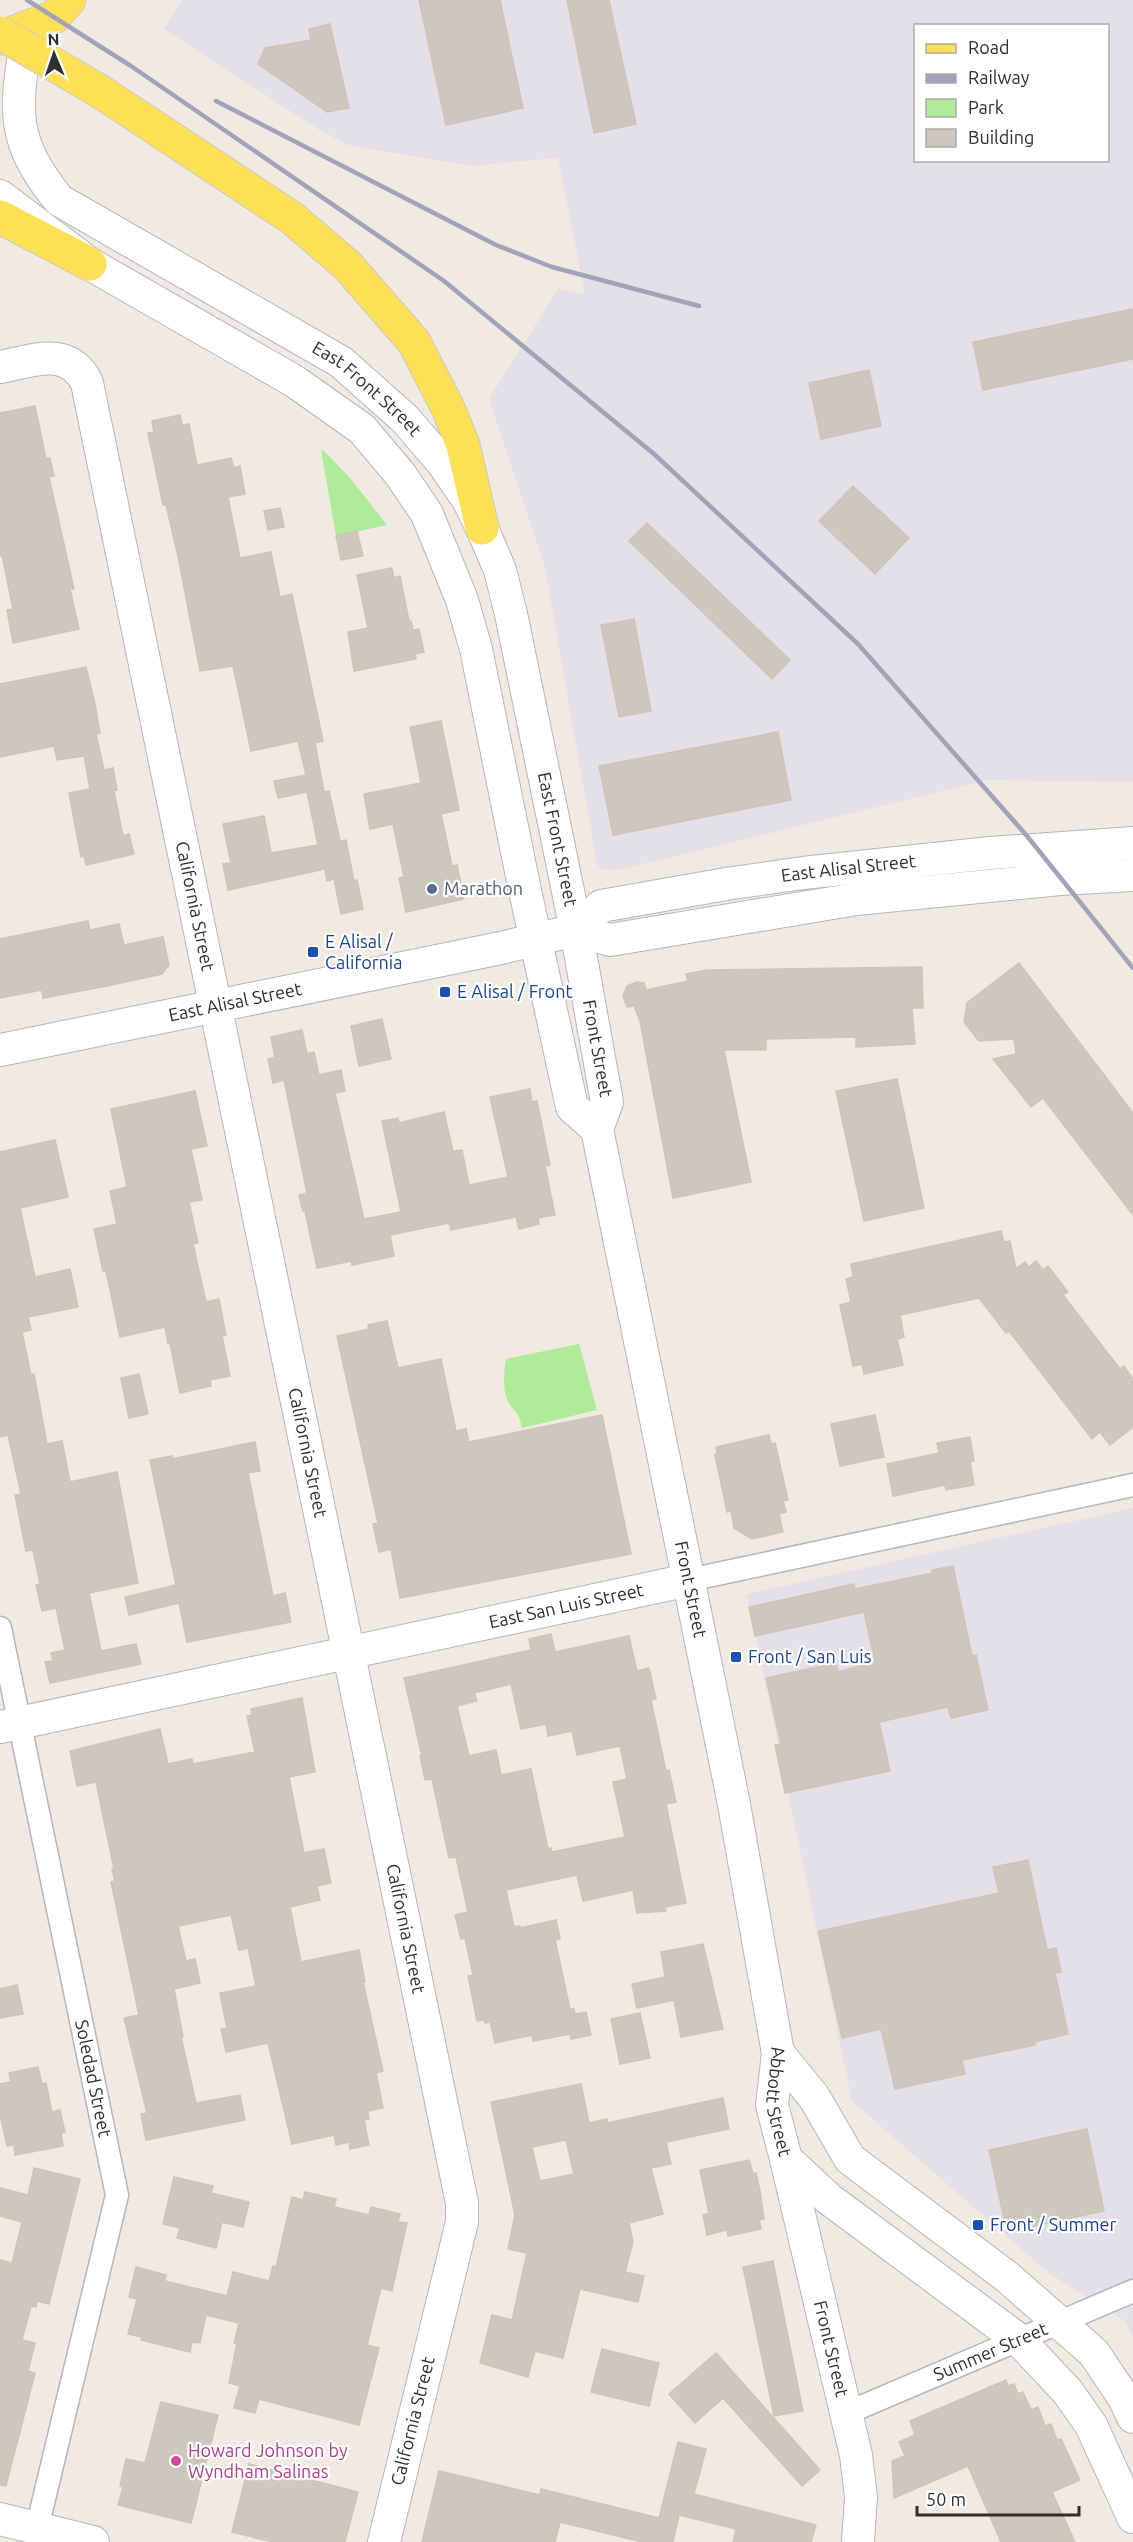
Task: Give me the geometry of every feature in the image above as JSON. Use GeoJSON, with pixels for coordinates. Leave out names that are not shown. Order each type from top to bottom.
{"type":"FeatureCollection","features":[{"type":"Feature","properties":{"kind":"main road"},"geometry":{"type":"LineString","coordinates":[[9,32],[54,17],[69,0]]}},
{"type":"Feature","properties":{"kind":"main road"},"geometry":{"type":"LineString","coordinates":[[9,32],[292,218],[347,266],[414,342],[448,408],[463,445],[482,528]]}},
{"type":"Feature","properties":{"kind":"main road","name":"East Front Street"},"geometry":{"type":"LineString","coordinates":[[9,32],[20,132],[28,156],[40,178],[59,200],[341,362],[405,419],[442,462],[467,498],[500,570],[576,930]]}},
{"type":"Feature","properties":{"kind":"main road","name":"East Front Street"},"geometry":{"type":"LineString","coordinates":[[0,196],[90,264],[294,381],[362,429],[400,474],[427,514],[462,600],[476,649],[536,938]]}},
{"type":"Feature","properties":{"kind":"main road"},"geometry":{"type":"LineString","coordinates":[[0,217],[90,264]]}},
{"type":"Feature","properties":{"kind":"main road","name":"California Street"},"geometry":{"type":"LineString","coordinates":[[0,367],[46,358],[60,359],[74,365],[82,372],[87,383],[463,2212],[384,2542]]}},
{"type":"Feature","properties":{"kind":"main road","name":"East Alisal Street"},"geometry":{"type":"LineString","coordinates":[[576,930],[601,906],[726,884],[803,873],[990,853],[1133,843]]}},
{"type":"Feature","properties":{"kind":"main road","name":"East Alisal Street"},"geometry":{"type":"LineString","coordinates":[[0,1050],[216,1008],[576,930],[610,940],[856,899],[1049,879],[1133,875]]}},
{"type":"Feature","properties":{"kind":"main road","name":"Front Street"},"geometry":{"type":"LineString","coordinates":[[576,930],[608,1102],[597,1129],[734,1804],[778,2053]]}},
{"type":"Feature","properties":{"kind":"main road","name":"Front Street"},"geometry":{"type":"LineString","coordinates":[[536,938],[572,1107],[597,1129]]}},
{"type":"Feature","properties":{"kind":"main road","name":"East San Luis Street"},"geometry":{"type":"LineString","coordinates":[[10,1725],[689,1580]]}},
{"type":"Feature","properties":{"kind":"main road","name":"Abbott Street"},"geometry":{"type":"LineString","coordinates":[[778,2053],[772,2105],[786,2159],[829,2199],[1019,2340],[1067,2391],[1091,2425],[1133,2517]]}},
{"type":"Feature","properties":{"kind":"main road","name":"Abbott Street"},"geometry":{"type":"LineString","coordinates":[[778,2053],[814,2097],[850,2158],[1006,2276],[1094,2353],[1124,2398],[1133,2417]]}},
{"type":"Feature","properties":{"kind":"main road","name":"Front Street"},"geometry":{"type":"LineString","coordinates":[[786,2159],[856,2455],[861,2497],[858,2542]]}},
{"type":"Feature","properties":{"kind":"main road"},"geometry":{"type":"LineString","coordinates":[[0,2519],[93,2542]]}},
{"type":"Feature","properties":{"kind":"street","name":"East San Luis Street"},"geometry":{"type":"LineString","coordinates":[[689,1580],[1133,1485]]}},
{"type":"Feature","properties":{"kind":"street","name":"Soledad Street"},"geometry":{"type":"LineString","coordinates":[[0,1628],[10,1725],[117,2195],[37,2528]]}},
{"type":"Feature","properties":{"kind":"street","name":"Summer Street"},"geometry":{"type":"LineString","coordinates":[[847,2413],[1133,2291]]}},
{"type":"Feature","properties":{"kind":"shaded area"},"geometry":{"type":"Polygon","coordinates":[[[182,0],[1133,0],[1133,782],[988,780],[618,870],[603,870],[597,864],[545,567],[489,399],[558,289],[585,295],[558,158],[471,166],[349,145],[316,128],[164,29],[182,0]]]}},
{"type":"Feature","properties":{"kind":"shaded area"},"geometry":{"type":"Polygon","coordinates":[[[1133,1508],[1133,2338],[1125,2321],[1050,2274],[852,2101],[747,1594],[1133,1508]]]}},
{"type":"Feature","properties":{"kind":"green space"},"geometry":{"type":"Polygon","coordinates":[[[321,450],[350,478],[387,525],[336,536],[321,450]]]}},
{"type":"Feature","properties":{"kind":"green space"},"geometry":{"type":"Polygon","coordinates":[[[579,1344],[597,1410],[522,1428],[518,1415],[505,1393],[506,1359],[579,1344]]]}},
{"type":"Feature","properties":{"kind":"building"},"geometry":{"type":"Polygon","coordinates":[[[419,0],[500,0],[523,108],[446,125],[419,0]]]}},
{"type":"Feature","properties":{"kind":"building"},"geometry":{"type":"Polygon","coordinates":[[[567,0],[609,0],[636,124],[594,133],[567,0]]]}},
{"type":"Feature","properties":{"kind":"building"},"geometry":{"type":"Polygon","coordinates":[[[330,24],[349,108],[327,112],[258,64],[265,48],[311,40],[309,29],[330,24]]]}},
{"type":"Feature","properties":{"kind":"building"},"geometry":{"type":"Polygon","coordinates":[[[1133,309],[1133,359],[983,390],[973,342],[1133,309]]]}},
{"type":"Feature","properties":{"kind":"building"},"geometry":{"type":"Polygon","coordinates":[[[869,370],[881,426],[821,439],[809,383],[869,370]]]}},
{"type":"Feature","properties":{"kind":"building"},"geometry":{"type":"Polygon","coordinates":[[[35,406],[46,459],[50,458],[54,476],[49,477],[74,589],[70,589],[79,629],[13,643],[7,610],[13,609],[2,555],[0,556],[0,413],[35,406]]]}},
{"type":"Feature","properties":{"kind":"building"},"geometry":{"type":"Polygon","coordinates":[[[180,415],[182,425],[189,424],[197,465],[231,458],[234,468],[240,466],[245,494],[228,497],[240,558],[271,552],[280,597],[292,594],[323,741],[315,743],[324,792],[329,791],[340,841],[346,840],[354,881],[357,880],[363,909],[341,914],[334,879],[327,881],[325,869],[228,890],[223,864],[231,863],[223,824],[264,816],[271,853],[318,845],[307,792],[278,798],[274,781],[306,775],[298,741],[251,751],[233,666],[200,671],[178,556],[166,505],[163,505],[148,433],[154,432],[152,421],[180,415]]]}},
{"type":"Feature","properties":{"kind":"building"},"geometry":{"type":"Polygon","coordinates":[[[853,486],[909,538],[875,574],[819,521],[853,486]]]}},
{"type":"Feature","properties":{"kind":"building"},"geometry":{"type":"Polygon","coordinates":[[[280,508],[284,527],[268,530],[264,511],[280,508]]]}},
{"type":"Feature","properties":{"kind":"building"},"geometry":{"type":"Polygon","coordinates":[[[647,523],[790,660],[772,679],[629,541],[647,523]]]}},
{"type":"Feature","properties":{"kind":"building"},"geometry":{"type":"Polygon","coordinates":[[[357,531],[363,556],[341,560],[336,536],[357,531]]]}},
{"type":"Feature","properties":{"kind":"building"},"geometry":{"type":"Polygon","coordinates":[[[392,568],[394,578],[400,576],[409,621],[411,621],[413,630],[419,629],[424,652],[415,654],[416,659],[354,671],[348,632],[368,628],[357,575],[392,568]]]}},
{"type":"Feature","properties":{"kind":"building"},"geometry":{"type":"Polygon","coordinates":[[[634,619],[651,711],[619,717],[601,625],[634,619]]]}},
{"type":"Feature","properties":{"kind":"building"},"geometry":{"type":"Polygon","coordinates":[[[86,667],[95,704],[100,733],[96,734],[104,770],[113,768],[117,790],[114,791],[123,836],[129,834],[134,854],[86,865],[84,856],[81,857],[69,793],[90,789],[84,756],[57,760],[54,746],[0,757],[0,684],[86,667]]]}},
{"type":"Feature","properties":{"kind":"building"},"geometry":{"type":"Polygon","coordinates":[[[441,721],[459,810],[441,814],[452,866],[457,865],[464,899],[406,912],[399,878],[404,877],[393,824],[370,829],[364,794],[421,783],[410,727],[441,721]]]}},
{"type":"Feature","properties":{"kind":"building"},"geometry":{"type":"Polygon","coordinates":[[[778,732],[791,800],[613,835],[599,766],[778,732]]]}},
{"type":"Feature","properties":{"kind":"building"},"geometry":{"type":"Polygon","coordinates":[[[88,921],[90,930],[119,924],[124,945],[163,937],[169,965],[162,974],[107,986],[43,998],[42,990],[0,998],[0,939],[88,921]]]}},
{"type":"Feature","properties":{"kind":"building"},"geometry":{"type":"Polygon","coordinates":[[[1019,963],[1133,1113],[1133,1215],[1043,1098],[1031,1107],[993,1059],[1016,1054],[1014,1039],[979,1041],[964,1022],[967,1003],[1019,963]]]}},
{"type":"Feature","properties":{"kind":"building"},"geometry":{"type":"Polygon","coordinates":[[[922,967],[923,1008],[912,1008],[915,1044],[856,1047],[856,1037],[766,1039],[766,1050],[724,1050],[751,1182],[673,1198],[640,1021],[634,1006],[627,1007],[623,996],[627,986],[636,982],[644,983],[646,990],[688,981],[686,974],[707,970],[922,967]]]}},
{"type":"Feature","properties":{"kind":"building"},"geometry":{"type":"Polygon","coordinates":[[[382,1019],[391,1059],[359,1066],[351,1026],[382,1019]]]}},
{"type":"Feature","properties":{"kind":"building"},"geometry":{"type":"Polygon","coordinates":[[[302,1030],[307,1054],[314,1052],[319,1075],[341,1070],[345,1091],[335,1093],[364,1219],[401,1212],[382,1121],[398,1118],[399,1123],[444,1112],[453,1151],[462,1150],[469,1185],[508,1177],[490,1097],[530,1089],[532,1102],[537,1101],[550,1165],[545,1166],[555,1215],[538,1218],[539,1224],[519,1229],[516,1217],[451,1230],[449,1223],[390,1235],[394,1256],[352,1265],[351,1261],[317,1268],[305,1211],[303,1211],[299,1195],[307,1193],[284,1080],[273,1083],[268,1059],[275,1057],[271,1037],[302,1030]]]}},
{"type":"Feature","properties":{"kind":"building"},"geometry":{"type":"Polygon","coordinates":[[[897,1079],[924,1208],[864,1221],[836,1091],[897,1079]]]}},
{"type":"Feature","properties":{"kind":"building"},"geometry":{"type":"Polygon","coordinates":[[[195,1091],[207,1146],[191,1149],[202,1200],[189,1202],[198,1243],[193,1244],[206,1302],[219,1299],[226,1335],[222,1335],[230,1376],[210,1380],[211,1386],[180,1393],[165,1327],[120,1337],[106,1271],[103,1271],[94,1229],[117,1224],[110,1191],[127,1187],[111,1109],[195,1091]]]}},
{"type":"Feature","properties":{"kind":"building"},"geometry":{"type":"Polygon","coordinates":[[[55,1140],[68,1197],[20,1208],[35,1277],[70,1269],[78,1307],[28,1317],[31,1330],[22,1332],[31,1375],[34,1374],[47,1444],[62,1441],[70,1482],[117,1472],[138,1583],[89,1593],[101,1651],[136,1644],[141,1664],[50,1683],[45,1662],[53,1661],[51,1653],[65,1650],[56,1608],[42,1611],[36,1585],[40,1584],[33,1550],[26,1551],[15,1495],[21,1494],[8,1435],[0,1437],[0,1152],[55,1140]]]}},
{"type":"Feature","properties":{"kind":"building"},"geometry":{"type":"Polygon","coordinates":[[[1001,1231],[1004,1242],[1010,1241],[1016,1269],[1025,1262],[1029,1267],[1036,1261],[1043,1270],[1048,1266],[1068,1292],[1063,1295],[1120,1369],[1124,1366],[1133,1379],[1133,1427],[1110,1445],[1100,1432],[1092,1439],[1009,1331],[1006,1333],[979,1298],[900,1315],[904,1337],[897,1339],[903,1365],[864,1374],[862,1364],[853,1366],[840,1305],[851,1302],[846,1279],[853,1277],[851,1264],[1001,1231]]]}},
{"type":"Feature","properties":{"kind":"building"},"geometry":{"type":"Polygon","coordinates":[[[387,1321],[398,1368],[441,1359],[456,1431],[466,1429],[469,1442],[602,1415],[631,1554],[400,1598],[391,1549],[379,1552],[373,1524],[378,1523],[337,1336],[369,1329],[368,1325],[387,1321]]]}},
{"type":"Feature","properties":{"kind":"building"},"geometry":{"type":"Polygon","coordinates":[[[139,1374],[148,1414],[129,1418],[121,1378],[139,1374]]]}},
{"type":"Feature","properties":{"kind":"building"},"geometry":{"type":"Polygon","coordinates":[[[875,1415],[884,1457],[840,1466],[831,1424],[875,1415]]]}},
{"type":"Feature","properties":{"kind":"building"},"geometry":{"type":"Polygon","coordinates":[[[769,1435],[771,1444],[775,1443],[788,1500],[783,1501],[786,1512],[779,1514],[783,1532],[752,1539],[734,1528],[731,1511],[727,1512],[715,1455],[717,1454],[716,1447],[769,1435]]]}},
{"type":"Feature","properties":{"kind":"building"},"geometry":{"type":"Polygon","coordinates":[[[970,1437],[974,1461],[970,1461],[974,1485],[946,1490],[945,1485],[893,1496],[887,1464],[939,1453],[937,1443],[970,1437]]]}},
{"type":"Feature","properties":{"kind":"building"},"geometry":{"type":"Polygon","coordinates":[[[255,1442],[260,1471],[248,1473],[273,1596],[285,1593],[291,1622],[187,1642],[179,1603],[129,1615],[125,1597],[176,1585],[150,1460],[172,1456],[172,1459],[255,1442]]]}},
{"type":"Feature","properties":{"kind":"building"},"geometry":{"type":"Polygon","coordinates":[[[953,1566],[972,1656],[976,1655],[988,1710],[951,1718],[948,1707],[879,1722],[890,1771],[785,1793],[775,1745],[781,1744],[766,1678],[836,1663],[838,1672],[875,1662],[864,1612],[755,1636],[749,1607],[854,1584],[855,1589],[933,1573],[932,1570],[953,1566]]]}},
{"type":"Feature","properties":{"kind":"building"},"geometry":{"type":"Polygon","coordinates":[[[551,1634],[555,1652],[629,1636],[637,1671],[649,1668],[656,1699],[651,1700],[666,1771],[669,1770],[676,1802],[666,1804],[686,1903],[665,1907],[666,1911],[637,1913],[633,1890],[583,1901],[577,1875],[506,1890],[514,1927],[520,1926],[520,1928],[556,1920],[560,1939],[555,1940],[570,2009],[574,2009],[575,2014],[586,2012],[591,2035],[571,2039],[570,2034],[533,2041],[532,2035],[495,2043],[490,2022],[477,2021],[468,1976],[473,1975],[465,1938],[461,1939],[455,1915],[468,1912],[456,1857],[449,1858],[432,1779],[425,1780],[420,1756],[422,1756],[404,1678],[531,1650],[529,1639],[551,1634]],[[511,1684],[474,1693],[477,1701],[457,1706],[469,1756],[496,1750],[501,1775],[531,1769],[548,1849],[551,1848],[552,1852],[625,1837],[613,1782],[627,1779],[620,1746],[577,1755],[572,1731],[548,1736],[546,1724],[521,1729],[511,1684]]]}},
{"type":"Feature","properties":{"kind":"building"},"geometry":{"type":"Polygon","coordinates":[[[302,1698],[315,1772],[289,1777],[304,1853],[324,1849],[331,1883],[317,1886],[320,1900],[290,1907],[301,1962],[359,1950],[365,1982],[363,1982],[383,2071],[376,2073],[383,2108],[368,2111],[369,2119],[364,2120],[369,2145],[350,2149],[349,2142],[336,2145],[334,2135],[292,2144],[268,2043],[226,2052],[221,2029],[227,2028],[220,1993],[256,1986],[248,1948],[239,1950],[231,1915],[178,1926],[186,1961],[195,1959],[200,1983],[174,1989],[183,2037],[181,2037],[196,2103],[240,2095],[245,2120],[146,2140],[141,2114],[147,2113],[124,2018],[139,2015],[111,1882],[115,1881],[112,1869],[114,1869],[96,1782],[77,1786],[70,1751],[160,1729],[168,1764],[192,1759],[193,1764],[255,1752],[247,1716],[252,1715],[251,1709],[302,1698]]]}},
{"type":"Feature","properties":{"kind":"building"},"geometry":{"type":"Polygon","coordinates":[[[1028,1860],[1047,1950],[1056,1948],[1061,1972],[1055,1973],[1068,2034],[1034,2042],[1035,2045],[962,2060],[965,2074],[895,2089],[881,2029],[842,2038],[818,1931],[999,1893],[993,1867],[1028,1860]]]}},
{"type":"Feature","properties":{"kind":"building"},"geometry":{"type":"Polygon","coordinates":[[[703,1944],[723,2029],[681,2037],[674,2000],[637,2008],[632,1984],[665,1977],[661,1952],[703,1944]]]}},
{"type":"Feature","properties":{"kind":"building"},"geometry":{"type":"Polygon","coordinates":[[[17,1985],[23,2014],[0,2018],[0,1989],[17,1985]]]}},
{"type":"Feature","properties":{"kind":"building"},"geometry":{"type":"Polygon","coordinates":[[[640,2013],[650,2058],[620,2064],[611,2019],[640,2013]]]}},
{"type":"Feature","properties":{"kind":"building"},"geometry":{"type":"Polygon","coordinates":[[[38,2067],[42,2084],[46,2083],[52,2112],[60,2110],[65,2132],[61,2133],[63,2146],[15,2155],[14,2145],[7,2146],[0,2114],[0,2084],[11,2082],[9,2073],[38,2067]]]}},
{"type":"Feature","properties":{"kind":"building"},"geometry":{"type":"Polygon","coordinates":[[[581,2084],[589,2123],[607,2119],[607,2123],[723,2098],[729,2129],[666,2142],[671,2164],[651,2168],[663,2214],[629,2223],[633,2242],[625,2272],[644,2276],[638,2302],[580,2289],[563,2358],[535,2351],[528,2377],[480,2363],[492,2315],[512,2320],[527,2253],[508,2249],[515,2215],[491,2102],[581,2084]],[[566,2140],[532,2147],[540,2181],[574,2174],[566,2140]]]}},
{"type":"Feature","properties":{"kind":"building"},"geometry":{"type":"Polygon","coordinates":[[[1087,2129],[1104,2211],[1007,2232],[989,2150],[1087,2129]]]}},
{"type":"Feature","properties":{"kind":"building"},"geometry":{"type":"Polygon","coordinates":[[[749,2160],[753,2174],[756,2173],[760,2191],[764,2219],[759,2220],[761,2229],[728,2236],[727,2230],[707,2235],[703,2215],[709,2213],[700,2170],[749,2160]]]}},
{"type":"Feature","properties":{"kind":"building"},"geometry":{"type":"Polygon","coordinates":[[[34,2168],[80,2179],[49,2304],[37,2301],[36,2307],[31,2306],[22,2340],[35,2343],[28,2371],[35,2373],[6,2486],[0,2485],[0,2260],[12,2263],[22,2222],[0,2216],[0,2188],[28,2195],[34,2168]]]}},
{"type":"Feature","properties":{"kind":"building"},"geometry":{"type":"Polygon","coordinates":[[[174,2177],[213,2186],[211,2193],[249,2202],[243,2227],[222,2222],[216,2248],[177,2238],[180,2228],[163,2224],[174,2177]]]}},
{"type":"Feature","properties":{"kind":"building"},"geometry":{"type":"Polygon","coordinates":[[[305,2192],[336,2199],[334,2207],[369,2215],[371,2207],[400,2214],[398,2222],[407,2223],[392,2291],[381,2288],[367,2345],[379,2348],[359,2425],[259,2399],[255,2413],[234,2408],[240,2386],[229,2383],[239,2323],[206,2315],[200,2343],[192,2342],[190,2352],[141,2340],[142,2337],[128,2334],[137,2299],[129,2297],[136,2267],[166,2275],[165,2281],[227,2296],[233,2272],[269,2281],[273,2266],[276,2267],[292,2197],[303,2200],[305,2192]]]}},
{"type":"Feature","properties":{"kind":"building"},"geometry":{"type":"Polygon","coordinates":[[[773,2261],[803,2411],[774,2416],[743,2267],[773,2261]]]}},
{"type":"Feature","properties":{"kind":"building"},"geometry":{"type":"Polygon","coordinates":[[[602,2349],[659,2363],[649,2406],[591,2392],[602,2349]]]}},
{"type":"Feature","properties":{"kind":"building"},"geometry":{"type":"Polygon","coordinates":[[[716,2353],[820,2470],[802,2486],[723,2398],[695,2423],[669,2394],[716,2353]]]}},
{"type":"Feature","properties":{"kind":"building"},"geometry":{"type":"Polygon","coordinates":[[[1006,2380],[1008,2386],[1014,2384],[1018,2394],[1023,2392],[1031,2410],[1038,2407],[1045,2426],[1051,2424],[1057,2440],[1061,2439],[1080,2480],[1052,2492],[1075,2542],[1001,2542],[968,2466],[894,2498],[892,2461],[905,2456],[899,2442],[915,2435],[910,2421],[1006,2380]]]}},
{"type":"Feature","properties":{"kind":"building","name":"Howard Johnson by Wyndham Salinas"},"geometry":{"type":"Polygon","coordinates":[[[161,2402],[218,2415],[191,2523],[118,2505],[123,2487],[120,2486],[126,2459],[145,2463],[161,2402]]]}},
{"type":"Feature","properties":{"kind":"building"},"geometry":{"type":"Polygon","coordinates":[[[678,2442],[706,2449],[694,2494],[816,2525],[811,2542],[733,2542],[736,2529],[679,2515],[673,2542],[642,2542],[560,2522],[555,2542],[422,2542],[439,2471],[540,2495],[541,2489],[659,2518],[678,2442]]]}},
{"type":"Feature","properties":{"kind":"building"},"geometry":{"type":"Polygon","coordinates":[[[249,2464],[358,2492],[345,2542],[273,2542],[232,2532],[249,2464]]]}},
{"type":"Feature","properties":{"kind":"railway"},"geometry":{"type":"LineString","coordinates":[[27,0],[131,66],[444,281],[654,454],[858,644],[1027,836],[1133,968]]}},
{"type":"Feature","properties":{"kind":"railway"},"geometry":{"type":"LineString","coordinates":[[216,101],[496,245],[552,267],[699,306]]}},
{"type":"Feature","properties":{"kind":"place","name":"Marathon"},"geometry":{"type":"Point","coordinates":[432,889]}},
{"type":"Feature","properties":{"kind":"place","name":"E Alisal / California"},"geometry":{"type":"Point","coordinates":[313,952]}},
{"type":"Feature","properties":{"kind":"place","name":"E Alisal / Front"},"geometry":{"type":"Point","coordinates":[445,992]}},
{"type":"Feature","properties":{"kind":"place","name":"Front / San Luis"},"geometry":{"type":"Point","coordinates":[736,1657]}},
{"type":"Feature","properties":{"kind":"place","name":"Front / Summer"},"geometry":{"type":"Point","coordinates":[978,2225]}},
{"type":"Feature","properties":{"kind":"place","name":"Howard Johnson by Wyndham Salinas"},"geometry":{"type":"Point","coordinates":[176,2461]}}]}
